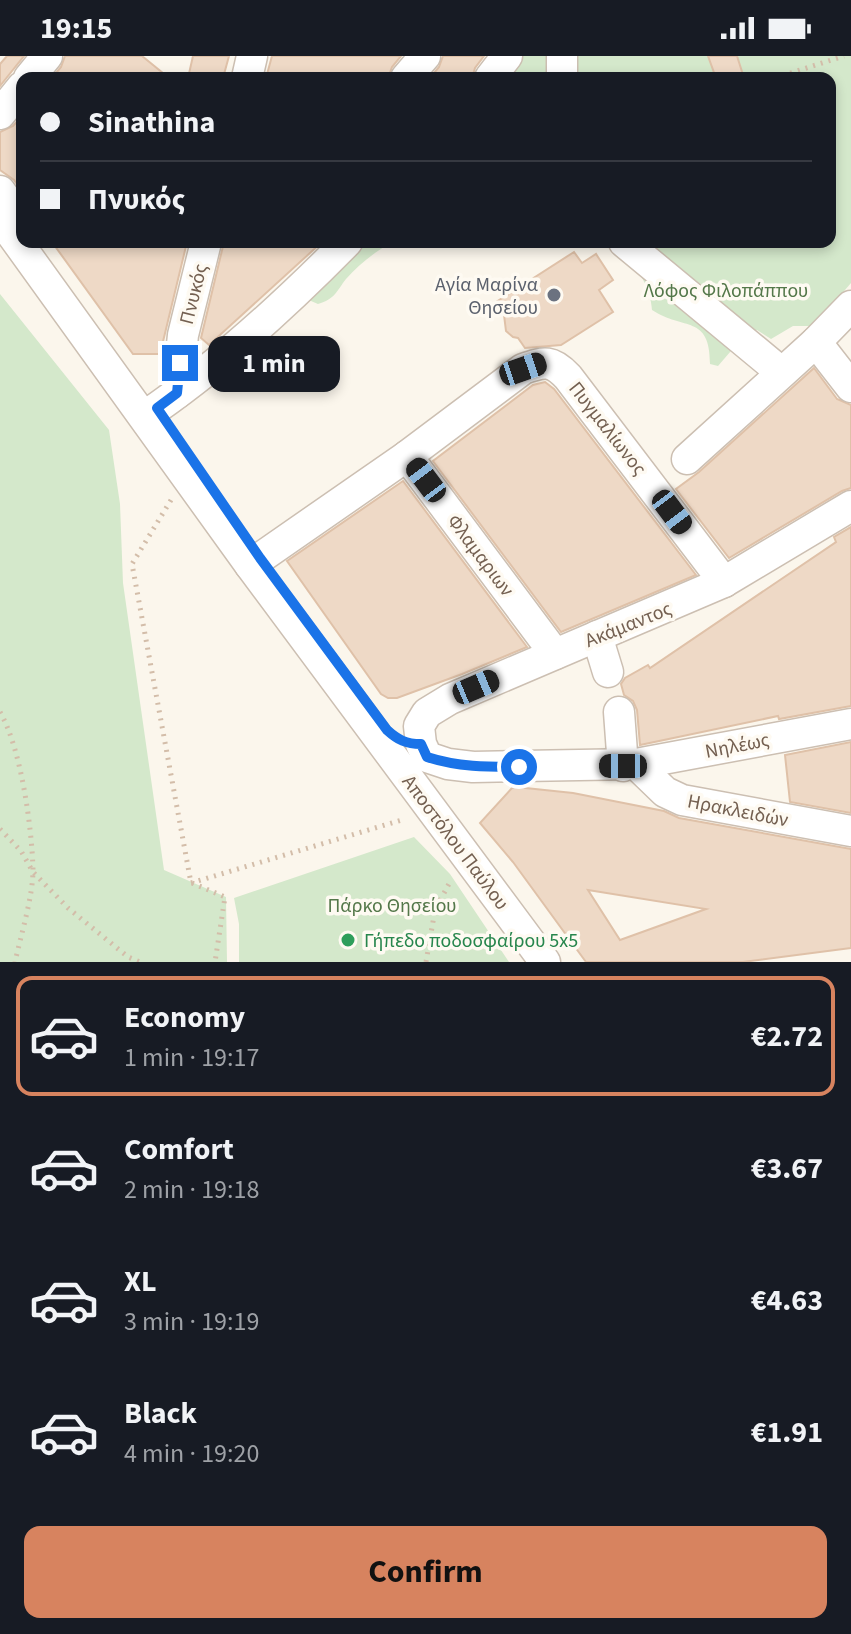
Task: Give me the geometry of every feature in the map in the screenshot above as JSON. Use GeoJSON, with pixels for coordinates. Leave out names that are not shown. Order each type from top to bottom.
{"type":"FeatureCollection","features":[{"type":"Feature","properties":{"kind":"street"},"geometry":{"type":"LineString","coordinates":[[34,72],[47,56]]}},
{"type":"Feature","properties":{"kind":"street"},"geometry":{"type":"LineString","coordinates":[[411,72],[425,56]]}},
{"type":"Feature","properties":{"kind":"street"},"geometry":{"type":"LineString","coordinates":[[495,72],[507,56]]}},
{"type":"Feature","properties":{"kind":"street"},"geometry":{"type":"LineString","coordinates":[[0,114],[16,94]]}},
{"type":"Feature","properties":{"kind":"street"},"geometry":{"type":"LineString","coordinates":[[0,191],[16,214]]}},
{"type":"Feature","properties":{"kind":"street","name":"Αποστόλου Παύλου"},"geometry":{"type":"LineString","coordinates":[[0,218],[16,237]]}},
{"type":"Feature","properties":{"kind":"street","name":"Αποστόλου Παύλου"},"geometry":{"type":"LineString","coordinates":[[26,248],[160,406],[255,562],[545,962]]}},
{"type":"Feature","properties":{"kind":"street","name":"Πνυκός"},"geometry":{"type":"LineString","coordinates":[[160,406],[183,335],[205,248]]}},
{"type":"Feature","properties":{"kind":"street"},"geometry":{"type":"LineString","coordinates":[[160,406],[245,339],[341,248]]}},
{"type":"Feature","properties":{"kind":"street"},"geometry":{"type":"LineString","coordinates":[[631,248],[781,372]]}},
{"type":"Feature","properties":{"kind":"street"},"geometry":{"type":"LineString","coordinates":[[687,459],[816,342],[851,306]]}},
{"type":"Feature","properties":{"kind":"street"},"geometry":{"type":"LineString","coordinates":[[816,342],[851,387]]}},
{"type":"Feature","properties":{"kind":"street","name":"Πυγμαλίωνος"},"geometry":{"type":"LineString","coordinates":[[407,456],[523,369],[542,363],[556,365],[724,582]]}},
{"type":"Feature","properties":{"kind":"street","name":"Αποστόλου Παύλου"},"geometry":{"type":"LineString","coordinates":[[160,406],[189,478],[387,730],[398,740],[424,750],[427,780],[432,790],[562,962]]}},
{"type":"Feature","properties":{"kind":"street"},"geometry":{"type":"LineString","coordinates":[[255,562],[407,456]]}},
{"type":"Feature","properties":{"kind":"street","name":"Φλαμαριων"},"geometry":{"type":"LineString","coordinates":[[407,456],[555,654]]}},
{"type":"Feature","properties":{"kind":"street","name":"Ακάμαντος"},"geometry":{"type":"LineString","coordinates":[[424,750],[419,726],[427,713],[450,699],[724,582],[851,506]]}},
{"type":"Feature","properties":{"kind":"street"},"geometry":{"type":"LineString","coordinates":[[597,636],[608,672]]}},
{"type":"Feature","properties":{"kind":"street"},"geometry":{"type":"LineString","coordinates":[[424,750],[448,764],[473,767],[630,765],[619,712]]}},
{"type":"Feature","properties":{"kind":"street","name":"Νηλέως"},"geometry":{"type":"LineString","coordinates":[[630,765],[851,724]]}},
{"type":"Feature","properties":{"kind":"street","name":"Ηρακλειδών"},"geometry":{"type":"LineString","coordinates":[[630,765],[665,792],[682,800],[851,831]]}},
{"type":"Feature","properties":{"kind":"path"},"geometry":{"type":"LineString","coordinates":[[794,72],[844,56]]}},
{"type":"Feature","properties":{"kind":"path"},"geometry":{"type":"LineString","coordinates":[[189,478],[180,487],[132,564],[191,883]]}},
{"type":"Feature","properties":{"kind":"path"},"geometry":{"type":"LineString","coordinates":[[0,712],[15,749],[33,872],[15,962]]}},
{"type":"Feature","properties":{"kind":"path"},"geometry":{"type":"LineString","coordinates":[[191,883],[432,810]]}},
{"type":"Feature","properties":{"kind":"path"},"geometry":{"type":"LineString","coordinates":[[0,829],[21,851],[33,872],[68,908],[128,957],[140,962]]}},
{"type":"Feature","properties":{"kind":"path"},"geometry":{"type":"LineString","coordinates":[[426,962],[439,899],[453,876],[472,862]]}},
{"type":"Feature","properties":{"kind":"path"},"geometry":{"type":"LineString","coordinates":[[191,883],[225,897],[215,962]]}},
{"type":"Feature","properties":{"kind":"green space"},"geometry":{"type":"Polygon","coordinates":[[[520,56],[554,56],[553,72],[509,72],[520,56]]]}},
{"type":"Feature","properties":{"kind":"green space","name":"Λόφος Φιλοπάππου"},"geometry":{"type":"Polygon","coordinates":[[[570,56],[851,56],[851,283],[814,326],[793,326],[771,339],[757,330],[749,330],[718,366],[710,364],[709,348],[700,330],[652,310],[644,281],[617,248],[836,248],[836,72],[570,72],[570,56]]]}},
{"type":"Feature","properties":{"kind":"green space"},"geometry":{"type":"Polygon","coordinates":[[[355,248],[382,248],[356,268],[328,300],[318,304],[304,298],[355,248]]]}},
{"type":"Feature","properties":{"kind":"green space"},"geometry":{"type":"Polygon","coordinates":[[[0,294],[109,430],[120,504],[123,583],[164,870],[226,897],[227,962],[0,962],[0,294]]]}},
{"type":"Feature","properties":{"kind":"green space","name":"Πάρκο Θησείου"},"geometry":{"type":"Polygon","coordinates":[[[414,837],[450,874],[509,962],[239,962],[239,924],[234,898],[414,837]]]}},
{"type":"Feature","properties":{"kind":"building"},"geometry":{"type":"Polygon","coordinates":[[[7,56],[24,56],[0,86],[0,64],[7,56]]]}},
{"type":"Feature","properties":{"kind":"building"},"geometry":{"type":"Polygon","coordinates":[[[65,56],[142,56],[162,72],[57,72],[65,56]]]}},
{"type":"Feature","properties":{"kind":"building"},"geometry":{"type":"Polygon","coordinates":[[[193,56],[229,56],[225,72],[189,72],[193,56]]]}},
{"type":"Feature","properties":{"kind":"building"},"geometry":{"type":"Polygon","coordinates":[[[272,56],[401,56],[390,72],[268,72],[272,56]]]}},
{"type":"Feature","properties":{"kind":"building"},"geometry":{"type":"Polygon","coordinates":[[[443,56],[484,56],[474,72],[435,72],[443,56]]]}},
{"type":"Feature","properties":{"kind":"building"},"geometry":{"type":"Polygon","coordinates":[[[708,56],[737,56],[742,72],[714,72],[708,56]]]}},
{"type":"Feature","properties":{"kind":"building"},"geometry":{"type":"Polygon","coordinates":[[[16,123],[16,183],[0,170],[0,132],[16,123]]]}},
{"type":"Feature","properties":{"kind":"building"},"geometry":{"type":"Polygon","coordinates":[[[56,248],[186,248],[160,354],[133,354],[56,248]]]}},
{"type":"Feature","properties":{"kind":"building"},"geometry":{"type":"Polygon","coordinates":[[[223,248],[315,248],[209,345],[201,338],[223,248]]]}},
{"type":"Feature","properties":{"kind":"building","name":"Αγία Μαρίνα Θησείου"},"geometry":{"type":"Polygon","coordinates":[[[574,252],[582,263],[596,254],[613,280],[599,290],[613,312],[561,345],[525,348],[518,338],[506,331],[504,315],[493,304],[574,252]]]}},
{"type":"Feature","properties":{"kind":"building"},"geometry":{"type":"Polygon","coordinates":[[[814,368],[837,399],[851,405],[851,488],[729,558],[676,489],[814,368]]]}},
{"type":"Feature","properties":{"kind":"building"},"geometry":{"type":"Polygon","coordinates":[[[545,382],[554,389],[696,575],[561,632],[433,461],[533,385],[545,382]]]}},
{"type":"Feature","properties":{"kind":"building"},"geometry":{"type":"Polygon","coordinates":[[[403,481],[527,647],[397,698],[388,698],[381,694],[287,561],[403,481]]]}},
{"type":"Feature","properties":{"kind":"building"},"geometry":{"type":"Polygon","coordinates":[[[851,527],[851,706],[779,719],[778,716],[640,745],[637,710],[633,701],[624,695],[621,684],[625,678],[648,665],[650,668],[836,542],[834,537],[851,527]]]}},
{"type":"Feature","properties":{"kind":"building"},"geometry":{"type":"Polygon","coordinates":[[[851,742],[851,813],[790,802],[785,755],[851,742]]]}},
{"type":"Feature","properties":{"kind":"building"},"geometry":{"type":"Polygon","coordinates":[[[512,788],[573,793],[664,811],[679,818],[851,849],[851,948],[743,962],[586,962],[513,862],[480,823],[512,788]],[[588,890],[620,940],[706,909],[588,890]]]}},
{"type":"Feature","properties":{"kind":"place","name":"Αγία Μαρίνα Θησείου"},"geometry":{"type":"Point","coordinates":[554,295]}},
{"type":"Feature","properties":{"kind":"place","name":"Γήπεδο ποδοσφαίρου 5x5"},"geometry":{"type":"Point","coordinates":[348,940]}},
{"type":"Feature","properties":{"kind":"route"},"geometry":{"type":"LineString","coordinates":[[180,363],[177,393],[157,408],[260,558],[387,730],[398,740],[421,744],[427,757],[448,764],[519,767]]}}]}
